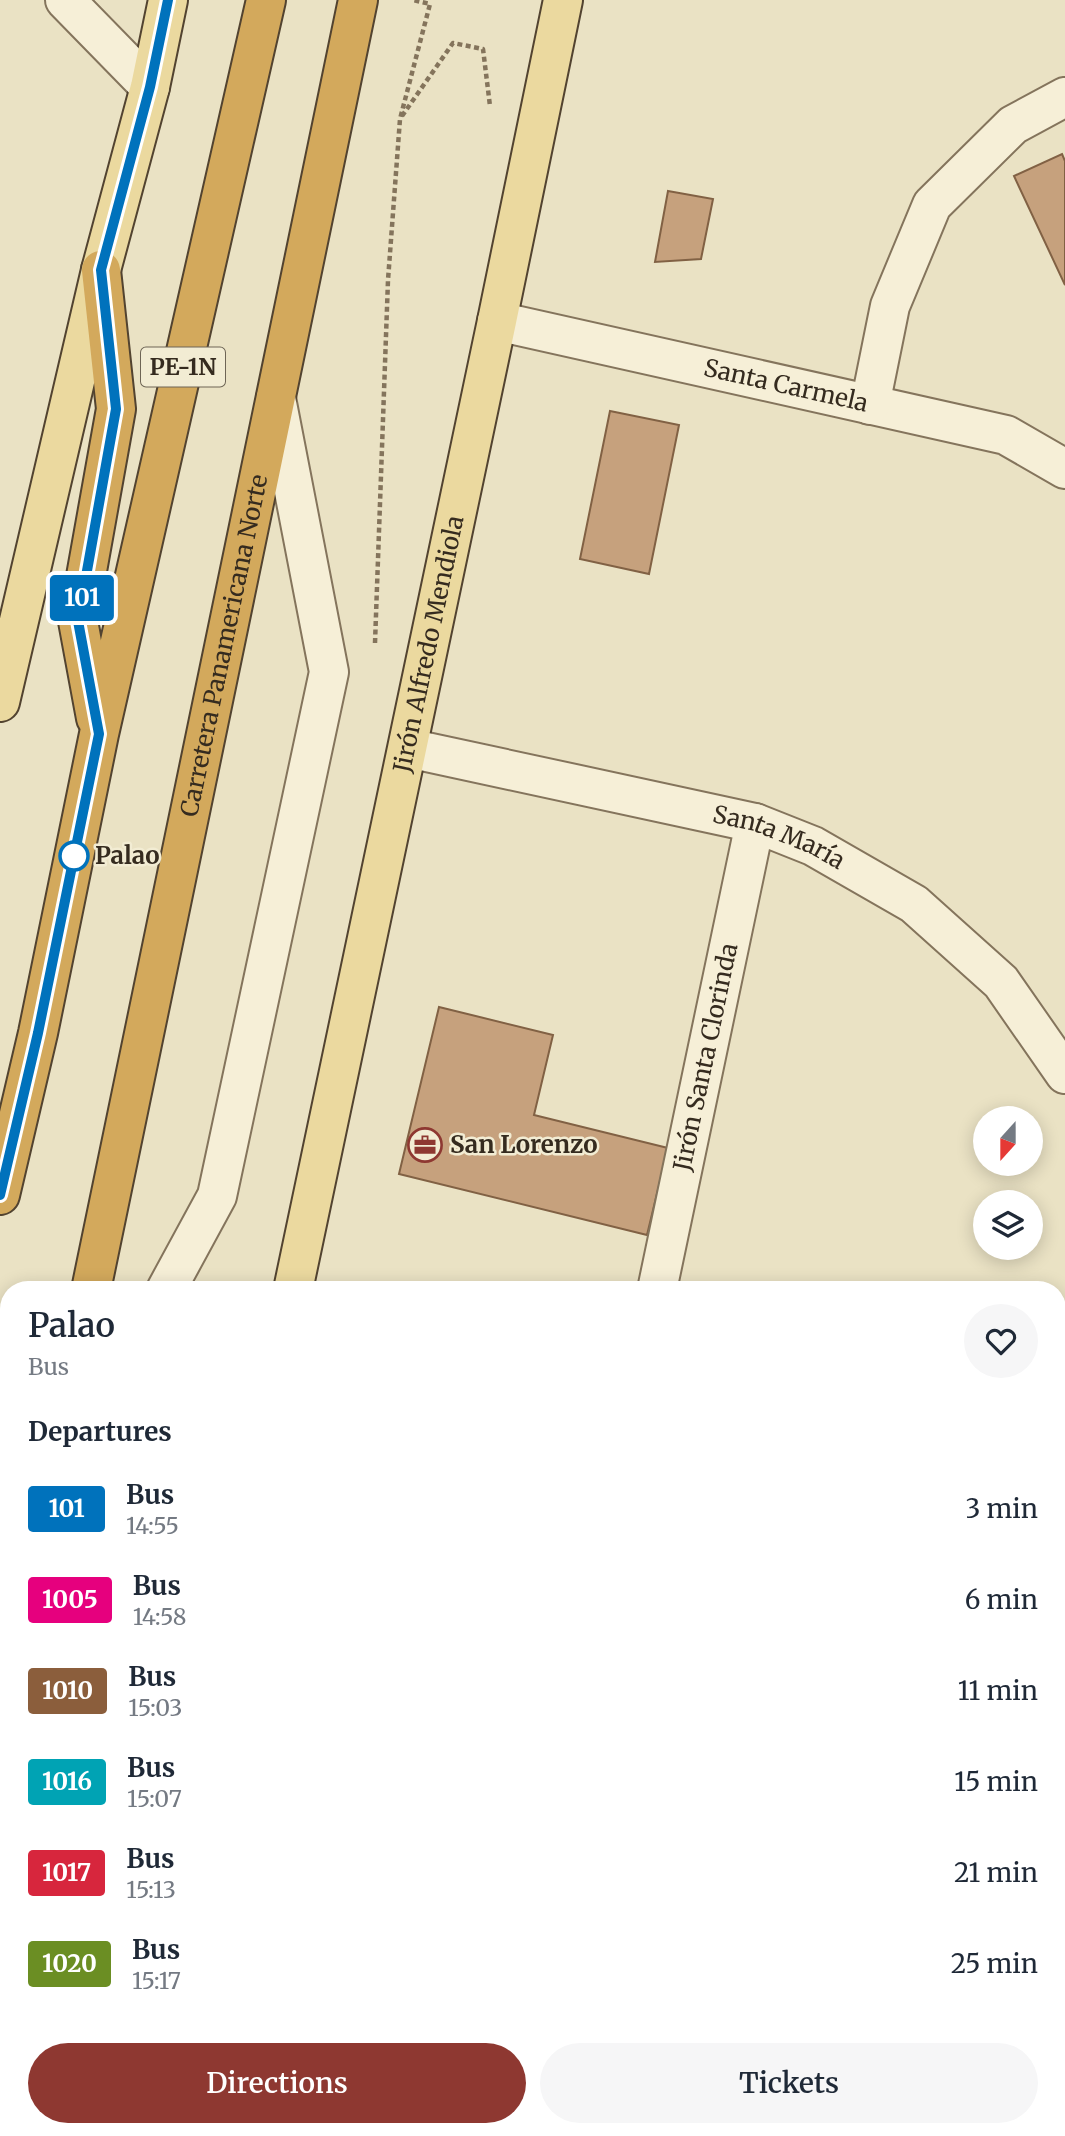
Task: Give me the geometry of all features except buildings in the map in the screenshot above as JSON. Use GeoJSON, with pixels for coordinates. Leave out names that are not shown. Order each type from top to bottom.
{"type":"FeatureCollection","features":[{"type":"Feature","properties":{"kind":"highway","name":"PE-1N"},"geometry":{"type":"LineString","coordinates":[[0,1195],[38,1033],[99,734],[267,0]]}},
{"type":"Feature","properties":{"kind":"highway","name":"Carretera Panamericana Norte"},"geometry":{"type":"LineString","coordinates":[[94,1281],[358,0]]}},
{"type":"Feature","properties":{"kind":"highway"},"geometry":{"type":"LineString","coordinates":[[99,734],[78,621],[116,409],[101,270]]}},
{"type":"Feature","properties":{"kind":"highway"},"geometry":{"type":"LineString","coordinates":[[0,1073],[38,1033]]}},
{"type":"Feature","properties":{"kind":"main road"},"geometry":{"type":"LineString","coordinates":[[0,702],[101,270],[150,87],[168,0]]}},
{"type":"Feature","properties":{"kind":"main road","name":"Jirón Alfredo Mendiola"},"geometry":{"type":"LineString","coordinates":[[295,1281],[498,321],[563,0]]}},
{"type":"Feature","properties":{"kind":"street"},"geometry":{"type":"LineString","coordinates":[[65,0],[150,87]]}},
{"type":"Feature","properties":{"kind":"street"},"geometry":{"type":"LineString","coordinates":[[870,405],[890,306],[932,205],[1013,125],[1065,97]]}},
{"type":"Feature","properties":{"kind":"street","name":"Santa Carmela"},"geometry":{"type":"LineString","coordinates":[[498,321],[1006,435],[1065,469]]}},
{"type":"Feature","properties":{"kind":"street"},"geometry":{"type":"LineString","coordinates":[[171,1281],[217,1196],[329,672],[276,398]]}},
{"type":"Feature","properties":{"kind":"street","name":"Santa María"},"geometry":{"type":"LineString","coordinates":[[408,748],[755,823],[813,846],[914,904],[1001,982],[1065,1074]]}},
{"type":"Feature","properties":{"kind":"street","name":"Jirón Santa Clorinda"},"geometry":{"type":"LineString","coordinates":[[659,1281],[755,823]]}},
{"type":"Feature","properties":{"kind":"path"},"geometry":{"type":"LineString","coordinates":[[413,0],[430,4],[400,119],[453,43],[483,49],[491,113]]}},
{"type":"Feature","properties":{"kind":"bus line","name":"101"},"geometry":{"type":"LineString","coordinates":[[0,1195],[38,1033],[99,734],[78,621],[116,409],[101,270],[150,87],[168,0]]}},
{"type":"Feature","properties":{"kind":"place","name":"Palao"},"geometry":{"type":"Point","coordinates":[74,856]}},
{"type":"Feature","properties":{"kind":"place","name":"San Lorenzo"},"geometry":{"type":"Point","coordinates":[425,1145]}}]}
